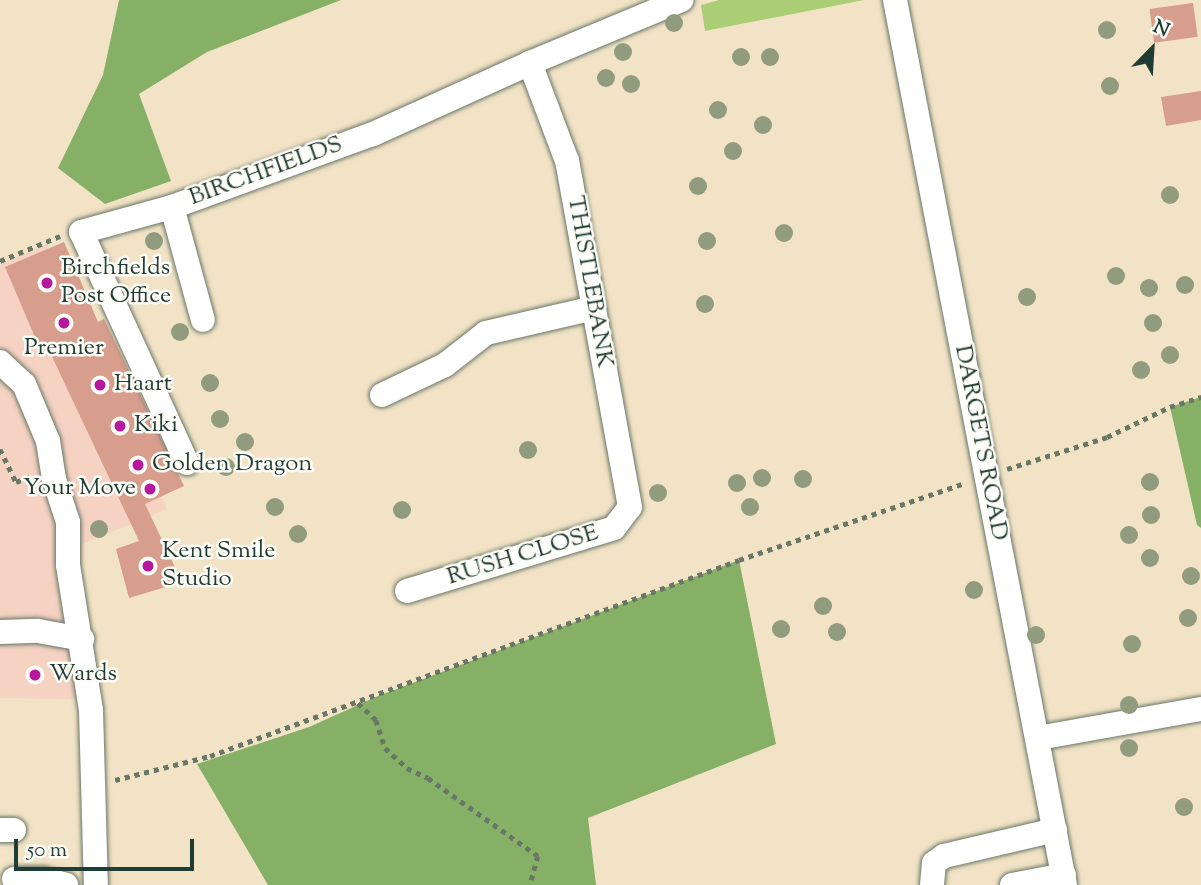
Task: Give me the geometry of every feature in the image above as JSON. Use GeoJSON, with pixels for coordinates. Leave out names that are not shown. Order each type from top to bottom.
{"type":"FeatureCollection","features":[{"type":"Feature","properties":{"kind":"street","name":"BIRCHFIELDS"},"geometry":{"type":"LineString","coordinates":[[80,232],[172,207],[373,134],[530,63],[681,0]]}},
{"type":"Feature","properties":{"kind":"street","name":"DARGETS ROAD"},"geometry":{"type":"LineString","coordinates":[[895,0],[1065,880]]}},
{"type":"Feature","properties":{"kind":"street","name":"THISTLEBANK"},"geometry":{"type":"LineString","coordinates":[[530,63],[567,161],[630,508]]}},
{"type":"Feature","properties":{"kind":"street"},"geometry":{"type":"LineString","coordinates":[[172,207],[203,320]]}},
{"type":"Feature","properties":{"kind":"street"},"geometry":{"type":"LineString","coordinates":[[80,232],[187,463]]}},
{"type":"Feature","properties":{"kind":"street"},"geometry":{"type":"LineString","coordinates":[[382,395],[445,365],[486,333],[594,308]]}},
{"type":"Feature","properties":{"kind":"street"},"geometry":{"type":"LineString","coordinates":[[0,362],[24,384],[48,441],[52,468],[68,522],[68,565],[82,639],[91,710],[96,885]]}},
{"type":"Feature","properties":{"kind":"street","name":"RUSH CLOSE"},"geometry":{"type":"LineString","coordinates":[[407,591],[614,528],[630,508]]}},
{"type":"Feature","properties":{"kind":"street"},"geometry":{"type":"LineString","coordinates":[[0,632],[38,631],[82,639]]}},
{"type":"Feature","properties":{"kind":"street"},"geometry":{"type":"LineString","coordinates":[[1038,738],[1201,709]]}},
{"type":"Feature","properties":{"kind":"street"},"geometry":{"type":"LineString","coordinates":[[932,885],[934,863],[944,856],[1055,830]]}},
{"type":"Feature","properties":{"kind":"street"},"geometry":{"type":"LineString","coordinates":[[14,879],[44,879],[66,885]]}},
{"type":"Feature","properties":{"kind":"street"},"geometry":{"type":"LineString","coordinates":[[1012,885],[1065,880]]}},
{"type":"Feature","properties":{"kind":"path"},"geometry":{"type":"LineString","coordinates":[[0,261],[60,236],[80,232]]}},
{"type":"Feature","properties":{"kind":"path"},"geometry":{"type":"LineString","coordinates":[[94,786],[210,756],[739,560],[1107,436],[1170,407],[1201,397]]}},
{"type":"Feature","properties":{"kind":"path"},"geometry":{"type":"LineString","coordinates":[[0,449],[16,482],[52,468]]}},
{"type":"Feature","properties":{"kind":"path"},"geometry":{"type":"LineString","coordinates":[[358,703],[376,720],[385,748],[407,768],[438,784],[537,856],[530,885]]}},
{"type":"Feature","properties":{"kind":"shaded area"},"geometry":{"type":"Polygon","coordinates":[[[47,244],[167,509],[82,544],[75,699],[0,698],[0,265],[47,244]]]}},
{"type":"Feature","properties":{"kind":"green space"},"geometry":{"type":"Polygon","coordinates":[[[119,0],[341,0],[207,52],[139,94],[171,181],[105,204],[58,168],[103,75],[119,0]]]}},
{"type":"Feature","properties":{"kind":"green space"},"geometry":{"type":"Polygon","coordinates":[[[719,0],[864,0],[705,31],[701,5],[719,0]]]}},
{"type":"Feature","properties":{"kind":"green space"},"geometry":{"type":"Polygon","coordinates":[[[1201,397],[1201,528],[1197,525],[1170,407],[1201,397]]]}},
{"type":"Feature","properties":{"kind":"green space"},"geometry":{"type":"Polygon","coordinates":[[[739,560],[776,744],[588,818],[596,885],[268,885],[197,764],[309,727],[378,696],[739,560]]]}},
{"type":"Feature","properties":{"kind":"building"},"geometry":{"type":"Polygon","coordinates":[[[1193,3],[1198,37],[1154,43],[1149,9],[1193,3]]]}},
{"type":"Feature","properties":{"kind":"building"},"geometry":{"type":"Polygon","coordinates":[[[1201,91],[1201,120],[1166,126],[1161,97],[1201,91]]]}},
{"type":"Feature","properties":{"kind":"building"},"geometry":{"type":"Polygon","coordinates":[[[64,242],[98,322],[104,319],[184,486],[145,504],[182,582],[129,598],[116,549],[139,541],[47,346],[40,349],[5,267],[64,242]]]}},
{"type":"Feature","properties":{"kind":"place","name":"Birchfields Post Office"},"geometry":{"type":"Point","coordinates":[47,283]}},
{"type":"Feature","properties":{"kind":"place","name":"Premier"},"geometry":{"type":"Point","coordinates":[64,323]}},
{"type":"Feature","properties":{"kind":"place","name":"Haart"},"geometry":{"type":"Point","coordinates":[100,385]}},
{"type":"Feature","properties":{"kind":"place","name":"Kiki"},"geometry":{"type":"Point","coordinates":[120,426]}},
{"type":"Feature","properties":{"kind":"place","name":"Golden Dragon"},"geometry":{"type":"Point","coordinates":[138,465]}},
{"type":"Feature","properties":{"kind":"place","name":"Your Move"},"geometry":{"type":"Point","coordinates":[150,489]}},
{"type":"Feature","properties":{"kind":"place","name":"Kent Smile Studio"},"geometry":{"type":"Point","coordinates":[148,566]}},
{"type":"Feature","properties":{"kind":"place","name":"Wards"},"geometry":{"type":"Point","coordinates":[35,675]}}]}
